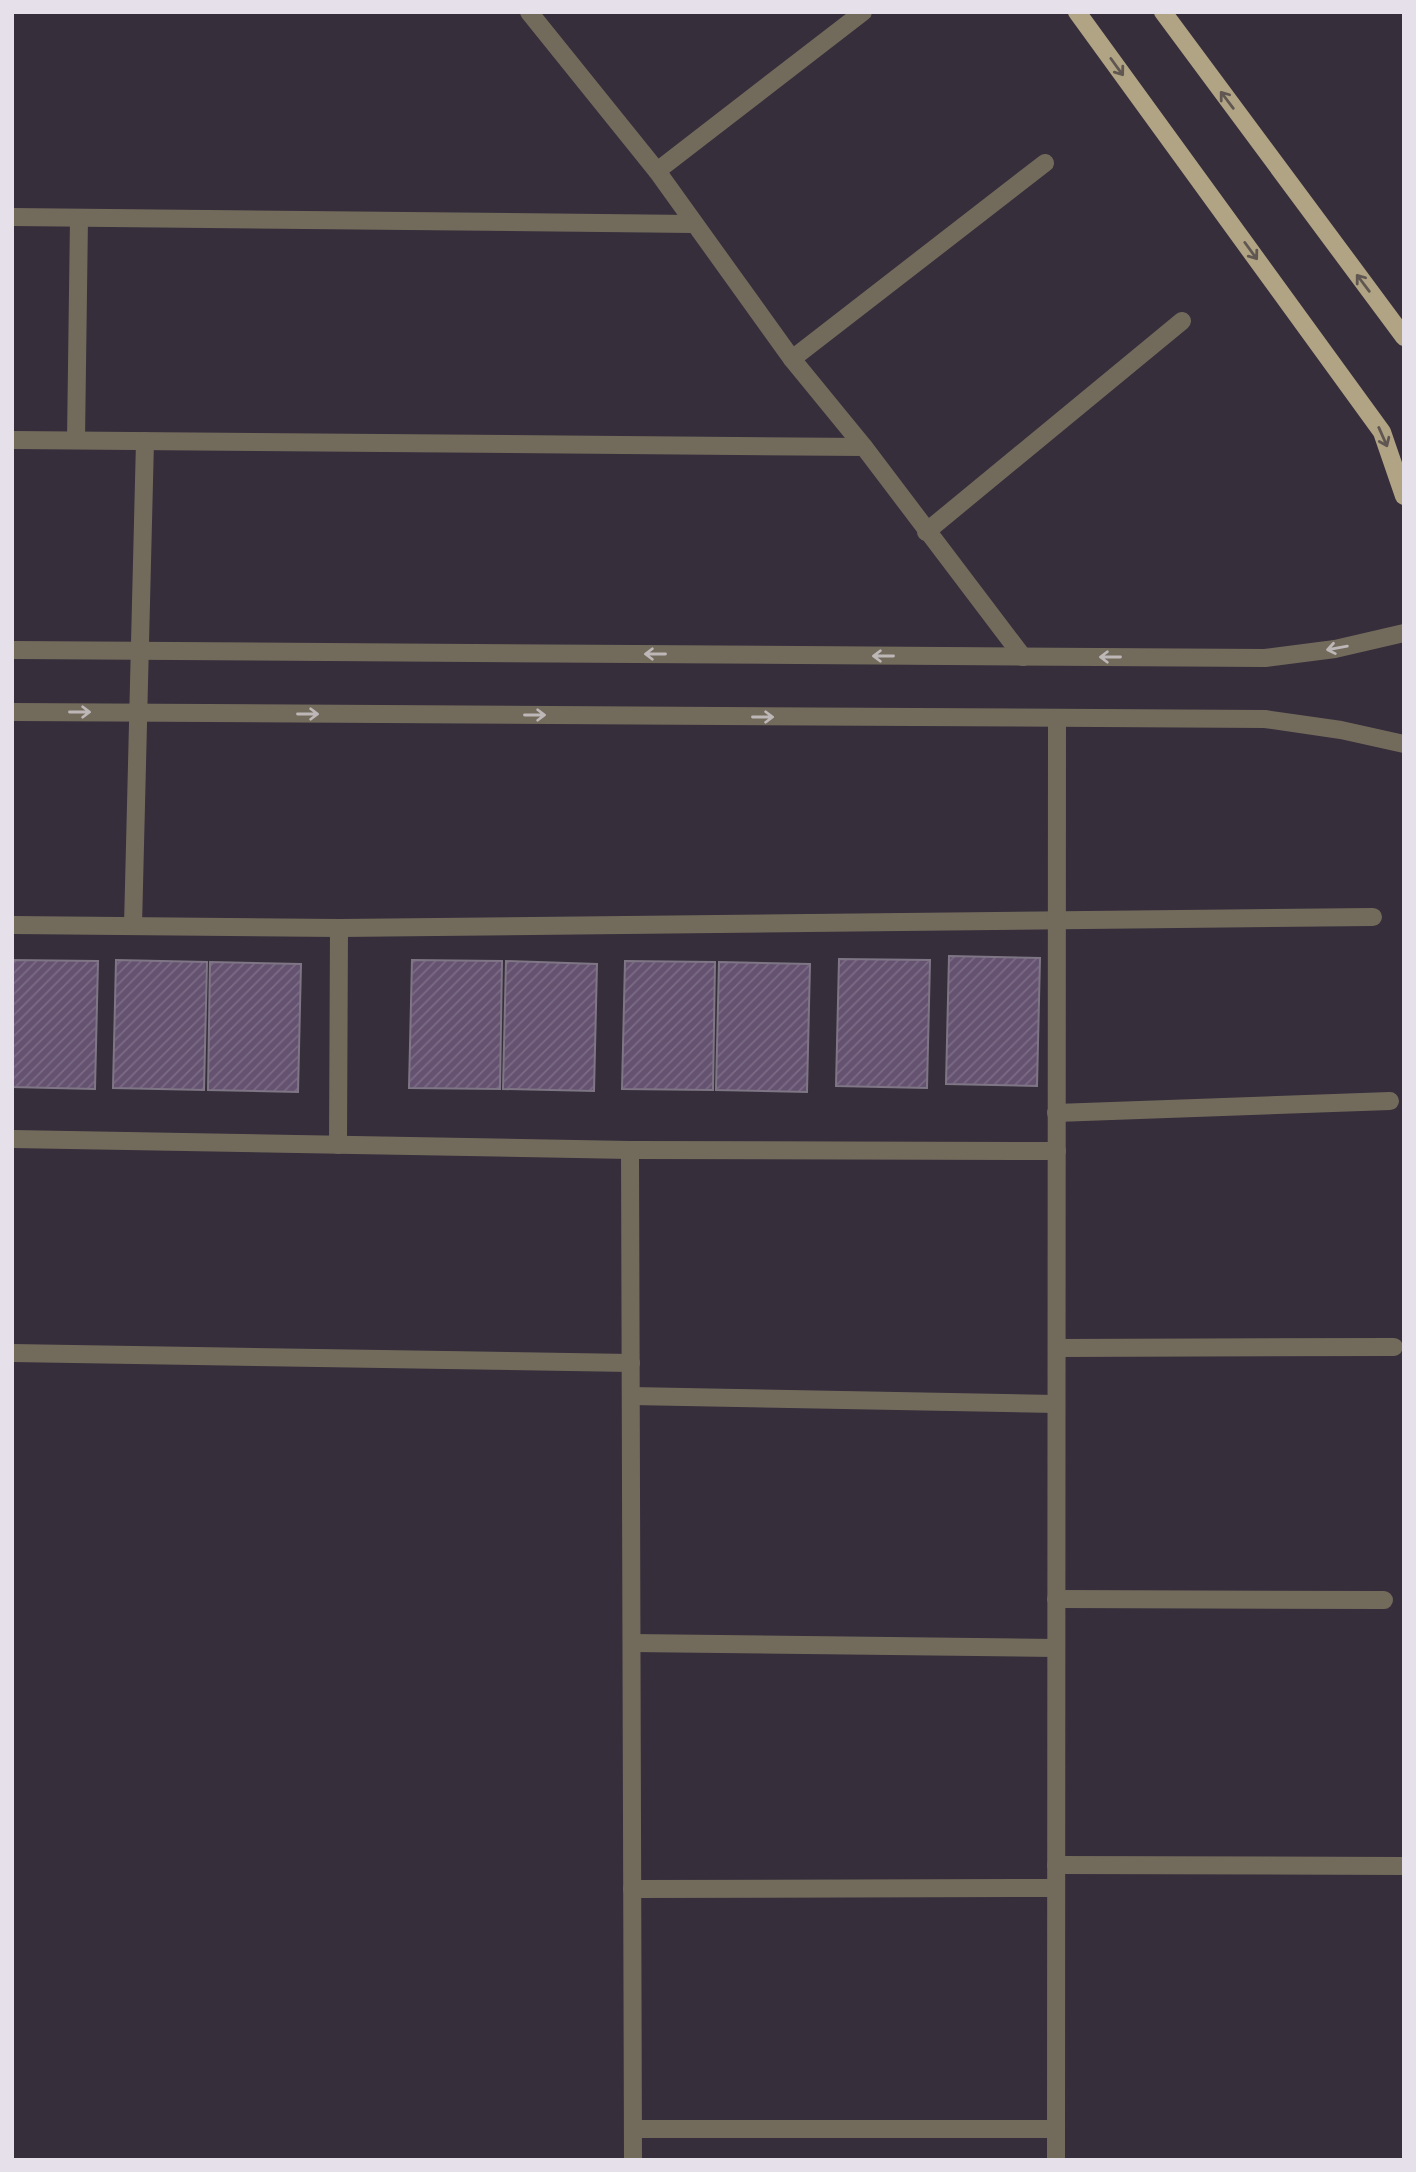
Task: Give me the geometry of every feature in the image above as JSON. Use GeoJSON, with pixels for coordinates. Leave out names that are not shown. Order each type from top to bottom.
{"type":"FeatureCollection","features":[{"type":"Feature","properties":{"kind":"main road"},"geometry":{"type":"LineString","coordinates":[[1077,12],[1382,432],[1404,496]]}},
{"type":"Feature","properties":{"kind":"main road"},"geometry":{"type":"LineString","coordinates":[[1163,12],[1404,337]]}},
{"type":"Feature","properties":{"kind":"street"},"geometry":{"type":"LineString","coordinates":[[529,12],[657,171],[792,359],[864,447],[1023,657]]}},
{"type":"Feature","properties":{"kind":"street"},"geometry":{"type":"LineString","coordinates":[[657,171],[863,12]]}},
{"type":"Feature","properties":{"kind":"street"},"geometry":{"type":"LineString","coordinates":[[792,359],[1045,163]]}},
{"type":"Feature","properties":{"kind":"street"},"geometry":{"type":"LineString","coordinates":[[12,217],[694,224]]}},
{"type":"Feature","properties":{"kind":"street"},"geometry":{"type":"LineString","coordinates":[[76,440],[79,218]]}},
{"type":"Feature","properties":{"kind":"street"},"geometry":{"type":"LineString","coordinates":[[926,532],[1182,321]]}},
{"type":"Feature","properties":{"kind":"street"},"geometry":{"type":"LineString","coordinates":[[12,440],[864,447]]}},
{"type":"Feature","properties":{"kind":"street"},"geometry":{"type":"LineString","coordinates":[[133,926],[145,441]]}},
{"type":"Feature","properties":{"kind":"street"},"geometry":{"type":"LineString","coordinates":[[12,650],[1265,658],[1335,649],[1404,634]]}},
{"type":"Feature","properties":{"kind":"street"},"geometry":{"type":"LineString","coordinates":[[12,712],[1265,719],[1341,730],[1404,744]]}},
{"type":"Feature","properties":{"kind":"street"},"geometry":{"type":"LineString","coordinates":[[1056,2160],[1057,719]]}},
{"type":"Feature","properties":{"kind":"street"},"geometry":{"type":"LineString","coordinates":[[12,925],[339,928],[1057,922],[1373,916]]}},
{"type":"Feature","properties":{"kind":"street"},"geometry":{"type":"LineString","coordinates":[[338,1145],[339,928]]}},
{"type":"Feature","properties":{"kind":"street"},"geometry":{"type":"LineString","coordinates":[[1056,1113],[1390,1101]]}},
{"type":"Feature","properties":{"kind":"street"},"geometry":{"type":"LineString","coordinates":[[12,1139],[630,1150],[1057,1152]]}},
{"type":"Feature","properties":{"kind":"street"},"geometry":{"type":"LineString","coordinates":[[630,1150],[633,2160]]}},
{"type":"Feature","properties":{"kind":"street"},"geometry":{"type":"LineString","coordinates":[[1057,1348],[1394,1347]]}},
{"type":"Feature","properties":{"kind":"street"},"geometry":{"type":"LineString","coordinates":[[12,1353],[631,1363]]}},
{"type":"Feature","properties":{"kind":"street"},"geometry":{"type":"LineString","coordinates":[[631,1396],[1056,1404]]}},
{"type":"Feature","properties":{"kind":"street"},"geometry":{"type":"LineString","coordinates":[[1056,1599],[1384,1600]]}},
{"type":"Feature","properties":{"kind":"street"},"geometry":{"type":"LineString","coordinates":[[632,1643],[1056,1648]]}},
{"type":"Feature","properties":{"kind":"street"},"geometry":{"type":"LineString","coordinates":[[1056,1865],[1404,1866]]}},
{"type":"Feature","properties":{"kind":"street"},"geometry":{"type":"LineString","coordinates":[[632,1889],[1056,1888]]}},
{"type":"Feature","properties":{"kind":"street"},"geometry":{"type":"LineString","coordinates":[[633,2129],[1056,2129]]}},
{"type":"Feature","properties":{"kind":"building"},"geometry":{"type":"Polygon","coordinates":[[[949,956],[1040,958],[1037,1086],[946,1084],[949,956]]]}},
{"type":"Feature","properties":{"kind":"building"},"geometry":{"type":"Polygon","coordinates":[[[839,959],[930,960],[927,1088],[836,1086],[839,959]]]}},
{"type":"Feature","properties":{"kind":"building"},"geometry":{"type":"Polygon","coordinates":[[[12,960],[98,961],[95,1089],[12,1087],[12,960]]]}},
{"type":"Feature","properties":{"kind":"building"},"geometry":{"type":"Polygon","coordinates":[[[116,960],[207,962],[204,1090],[113,1088],[116,960]]]}},
{"type":"Feature","properties":{"kind":"building"},"geometry":{"type":"Polygon","coordinates":[[[412,960],[502,961],[500,1089],[409,1088],[412,960]]]}},
{"type":"Feature","properties":{"kind":"building"},"geometry":{"type":"Polygon","coordinates":[[[506,961],[597,964],[594,1091],[503,1089],[506,961]]]}},
{"type":"Feature","properties":{"kind":"building"},"geometry":{"type":"Polygon","coordinates":[[[625,961],[715,962],[713,1090],[622,1089],[625,961]]]}},
{"type":"Feature","properties":{"kind":"building"},"geometry":{"type":"Polygon","coordinates":[[[210,962],[301,964],[298,1092],[208,1090],[210,962]]]}},
{"type":"Feature","properties":{"kind":"building"},"geometry":{"type":"Polygon","coordinates":[[[719,962],[810,964],[807,1092],[716,1090],[719,962]]]}}]}
